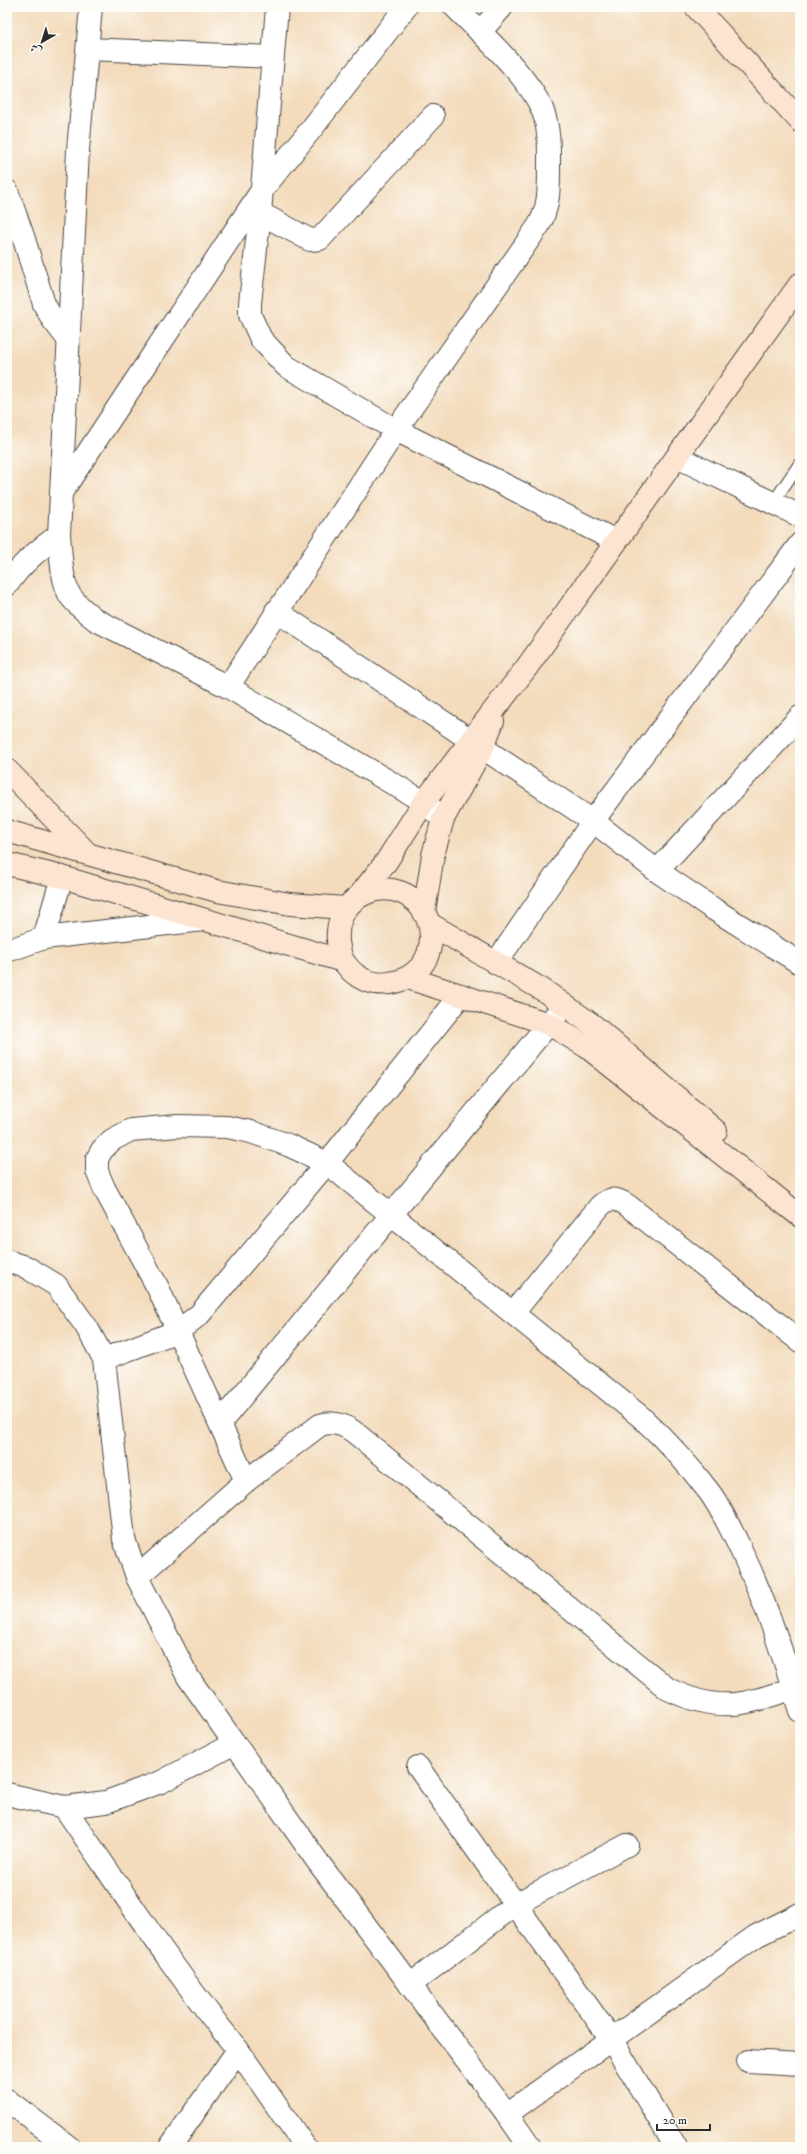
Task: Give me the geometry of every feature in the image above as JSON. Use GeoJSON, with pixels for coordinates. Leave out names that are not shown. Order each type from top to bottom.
{"type":"FeatureCollection","features":[{"type":"Feature","properties":{"kind":"street"},"geometry":{"type":"LineString","coordinates":[[91,7],[78,150],[60,494],[59,535],[64,574],[70,594],[83,610],[96,620],[228,687],[424,802],[443,819]]}},
{"type":"Feature","properties":{"kind":"street"},"geometry":{"type":"LineString","coordinates":[[277,7],[250,315],[261,340],[286,366],[396,430],[616,541]]}},
{"type":"Feature","properties":{"kind":"street"},"geometry":{"type":"LineString","coordinates":[[60,494],[262,190],[313,128],[406,7]]}},
{"type":"Feature","properties":{"kind":"street"},"geometry":{"type":"LineString","coordinates":[[228,687],[276,611],[396,430],[539,225],[546,212],[550,195],[549,149],[547,129],[542,109],[517,73],[455,7]]}},
{"type":"Feature","properties":{"kind":"street"},"geometry":{"type":"LineString","coordinates":[[480,32],[502,7]]}},
{"type":"Feature","properties":{"kind":"street"},"geometry":{"type":"LineString","coordinates":[[696,7],[800,121]]}},
{"type":"Feature","properties":{"kind":"street"},"geometry":{"type":"LineString","coordinates":[[88,49],[272,57]]}},
{"type":"Feature","properties":{"kind":"street"},"geometry":{"type":"LineString","coordinates":[[260,213],[310,240],[320,239],[433,116]]}},
{"type":"Feature","properties":{"kind":"street"},"geometry":{"type":"LineString","coordinates":[[7,191],[23,236],[44,304],[53,320],[67,338]]}},
{"type":"Feature","properties":{"kind":"street"},"geometry":{"type":"LineString","coordinates":[[475,745],[424,802],[386,862],[352,902],[339,920],[336,934],[338,948],[343,961],[355,974],[372,983],[390,984],[408,978],[420,968],[428,954],[431,939],[427,918],[433,855],[443,819],[475,745],[499,705],[800,284]]}},
{"type":"Feature","properties":{"kind":"street"},"geometry":{"type":"LineString","coordinates":[[676,457],[800,516]]}},
{"type":"Feature","properties":{"kind":"street"},"geometry":{"type":"LineString","coordinates":[[7,585],[16,571],[36,552],[59,535]]}},
{"type":"Feature","properties":{"kind":"street"},"geometry":{"type":"LineString","coordinates":[[496,963],[593,821],[800,544]]}},
{"type":"Feature","properties":{"kind":"street"},"geometry":{"type":"LineString","coordinates":[[276,611],[475,745],[593,821],[657,871],[795,954]]}},
{"type":"Feature","properties":{"kind":"street"},"geometry":{"type":"LineString","coordinates":[[657,871],[800,717]]}},
{"type":"Feature","properties":{"kind":"street"},"geometry":{"type":"LineString","coordinates":[[7,770],[87,853]]}},
{"type":"Feature","properties":{"kind":"street"},"geometry":{"type":"LineString","coordinates":[[7,831],[216,891],[290,904],[352,902],[376,890],[395,890],[412,898],[427,918],[564,1005],[594,1026],[800,1201]]}},
{"type":"Feature","properties":{"kind":"street"},"geometry":{"type":"LineString","coordinates":[[7,864],[62,878],[343,961]]}},
{"type":"Feature","properties":{"kind":"street"},"geometry":{"type":"LineString","coordinates":[[44,938],[62,878]]}},
{"type":"Feature","properties":{"kind":"street"},"geometry":{"type":"LineString","coordinates":[[7,951],[44,938],[203,920]]}},
{"type":"Feature","properties":{"kind":"street"},"geometry":{"type":"LineString","coordinates":[[408,978],[549,1024],[587,1047],[800,1216]]}},
{"type":"Feature","properties":{"kind":"street"},"geometry":{"type":"LineString","coordinates":[[104,1359],[178,1331],[199,1315],[327,1163],[461,995]]}},
{"type":"Feature","properties":{"kind":"street"},"geometry":{"type":"LineString","coordinates":[[220,1423],[564,1005]]}},
{"type":"Feature","properties":{"kind":"street"},"geometry":{"type":"LineString","coordinates":[[246,1481],[158,1288],[104,1188],[97,1171],[97,1159],[102,1150],[112,1140],[131,1130],[177,1126],[227,1127],[251,1132],[327,1163],[641,1417],[670,1444],[710,1494],[727,1521],[753,1575],[781,1647],[800,1711]]}},
{"type":"Feature","properties":{"kind":"street"},"geometry":{"type":"LineString","coordinates":[[513,1313],[600,1206],[611,1198],[618,1199],[626,1205],[800,1341]]}},
{"type":"Feature","properties":{"kind":"street"},"geometry":{"type":"LineString","coordinates":[[7,1261],[26,1267],[56,1285],[86,1326],[104,1359],[124,1540],[137,1577],[188,1677],[233,1744],[318,1862],[507,2114],[530,2147]]}},
{"type":"Feature","properties":{"kind":"street"},"geometry":{"type":"LineString","coordinates":[[137,1577],[246,1481],[320,1425],[328,1422],[337,1423],[354,1432],[668,1689],[690,1700],[726,1705],[752,1703],[794,1688]]}},
{"type":"Feature","properties":{"kind":"street"},"geometry":{"type":"LineString","coordinates":[[7,1794],[64,1807],[106,1802],[161,1782],[233,1744]]}},
{"type":"Feature","properties":{"kind":"street"},"geometry":{"type":"LineString","coordinates":[[418,1767],[611,2039],[676,2147]]}},
{"type":"Feature","properties":{"kind":"street"},"geometry":{"type":"LineString","coordinates":[[64,1807],[146,1927],[213,2019],[238,2050],[305,2147]]}},
{"type":"Feature","properties":{"kind":"street"},"geometry":{"type":"LineString","coordinates":[[410,1985],[516,1904],[627,1845]]}},
{"type":"Feature","properties":{"kind":"street"},"geometry":{"type":"LineString","coordinates":[[507,2114],[756,1936],[800,1914]]}},
{"type":"Feature","properties":{"kind":"street"},"geometry":{"type":"LineString","coordinates":[[170,2147],[238,2050]]}},
{"type":"Feature","properties":{"kind":"street"},"geometry":{"type":"LineString","coordinates":[[748,2061],[800,2064]]}},
{"type":"Feature","properties":{"kind":"street"},"geometry":{"type":"LineString","coordinates":[[7,2100],[69,2147]]}},
{"type":"Feature","properties":{"kind":"lane"},"geometry":{"type":"LineString","coordinates":[[772,504],[800,463]]}}]}
